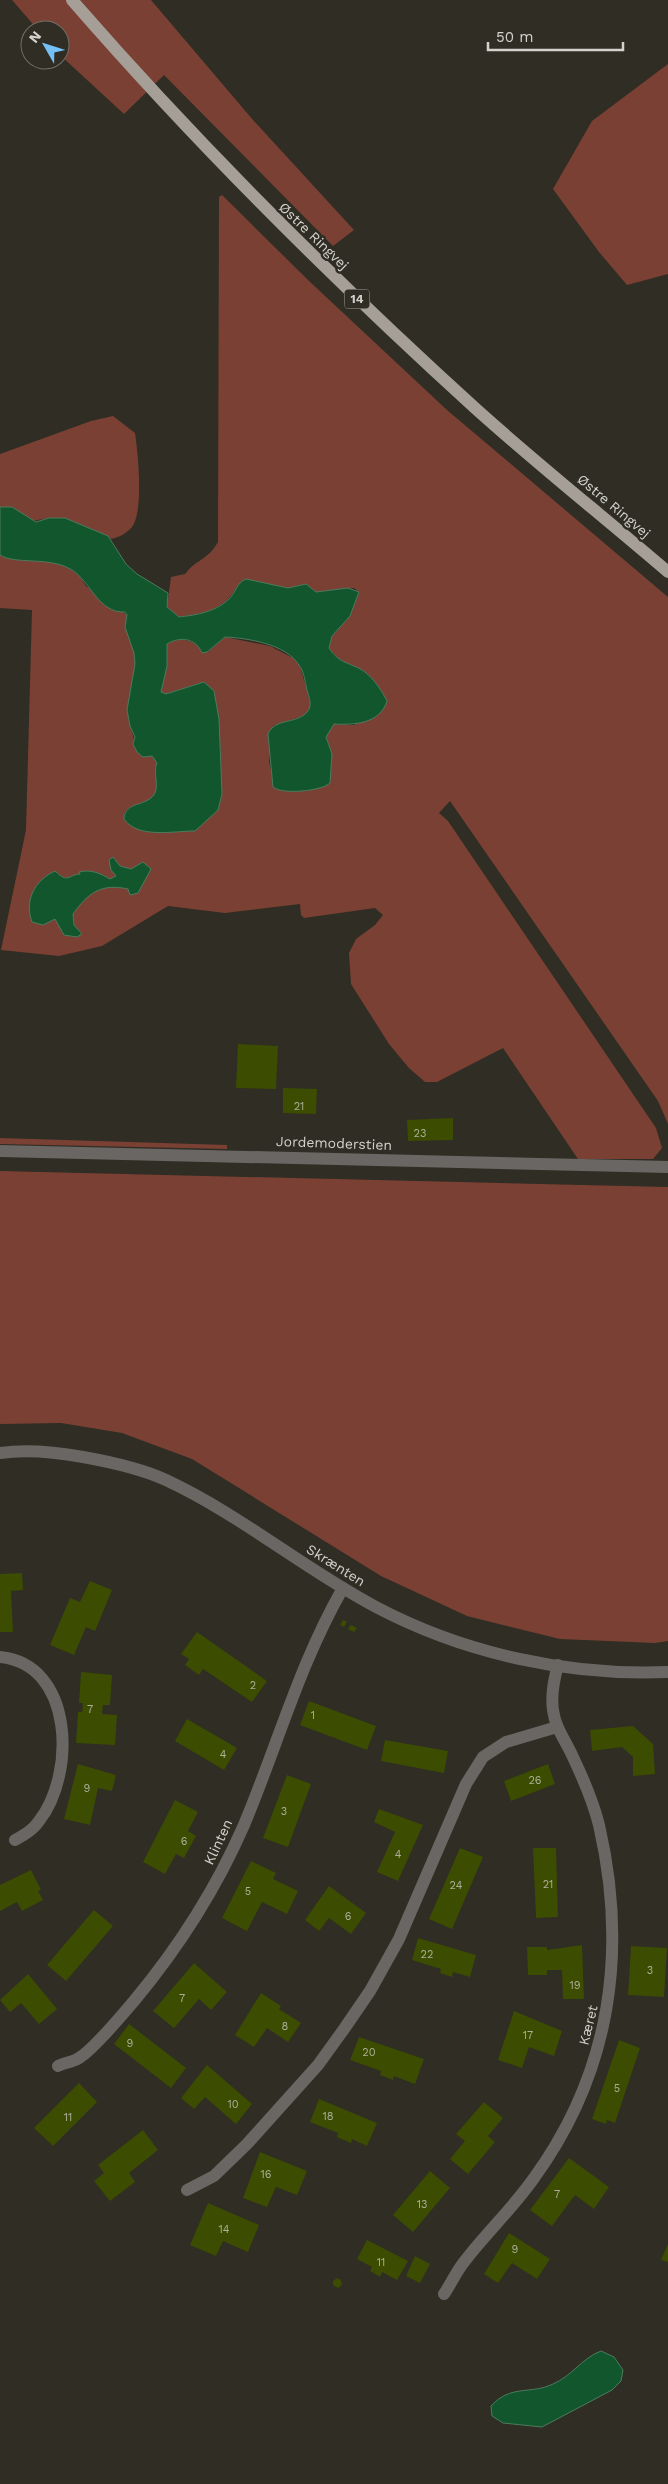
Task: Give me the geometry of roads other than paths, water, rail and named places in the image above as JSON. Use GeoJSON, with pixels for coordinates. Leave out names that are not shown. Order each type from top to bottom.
{"type":"FeatureCollection","features":[{"type":"Feature","properties":{"kind":"main road","name":"Østre Ringvej"},"geometry":{"type":"LineString","coordinates":[[72,0],[133,71],[206,149],[369,310],[476,410],[668,572]]}},
{"type":"Feature","properties":{"kind":"street","name":"Jordemoderstien"},"geometry":{"type":"LineString","coordinates":[[0,1151],[668,1167]]}},
{"type":"Feature","properties":{"kind":"street","name":"Skrænten"},"geometry":{"type":"LineString","coordinates":[[0,1453],[36,1450],[71,1455],[126,1466],[164,1479],[216,1507],[375,1607],[447,1639],[524,1661],[635,1673],[668,1672]]}},
{"type":"Feature","properties":{"kind":"street","name":"Klinten"},"geometry":{"type":"LineString","coordinates":[[58,2066],[79,2058],[120,2017],[157,1973],[194,1921],[216,1883],[244,1824],[302,1670],[318,1633],[343,1588]]}},
{"type":"Feature","properties":{"kind":"street"},"geometry":{"type":"LineString","coordinates":[[0,1657],[21,1661],[42,1677],[56,1703],[62,1729],[63,1746],[58,1776],[50,1803],[29,1832],[15,1840]]}},
{"type":"Feature","properties":{"kind":"street","name":"Kæret"},"geometry":{"type":"LineString","coordinates":[[444,2294],[463,2263],[535,2178],[564,2130],[586,2083],[602,2037],[611,1990],[613,1953],[612,1911],[608,1879],[599,1825],[588,1788],[557,1727],[552,1710],[558,1665]]}},
{"type":"Feature","properties":{"kind":"street"},"geometry":{"type":"LineString","coordinates":[[187,2190],[214,2176],[247,2144],[306,2079],[370,1991],[399,1939],[466,1784],[483,1757],[506,1742],[557,1727]]}}]}
